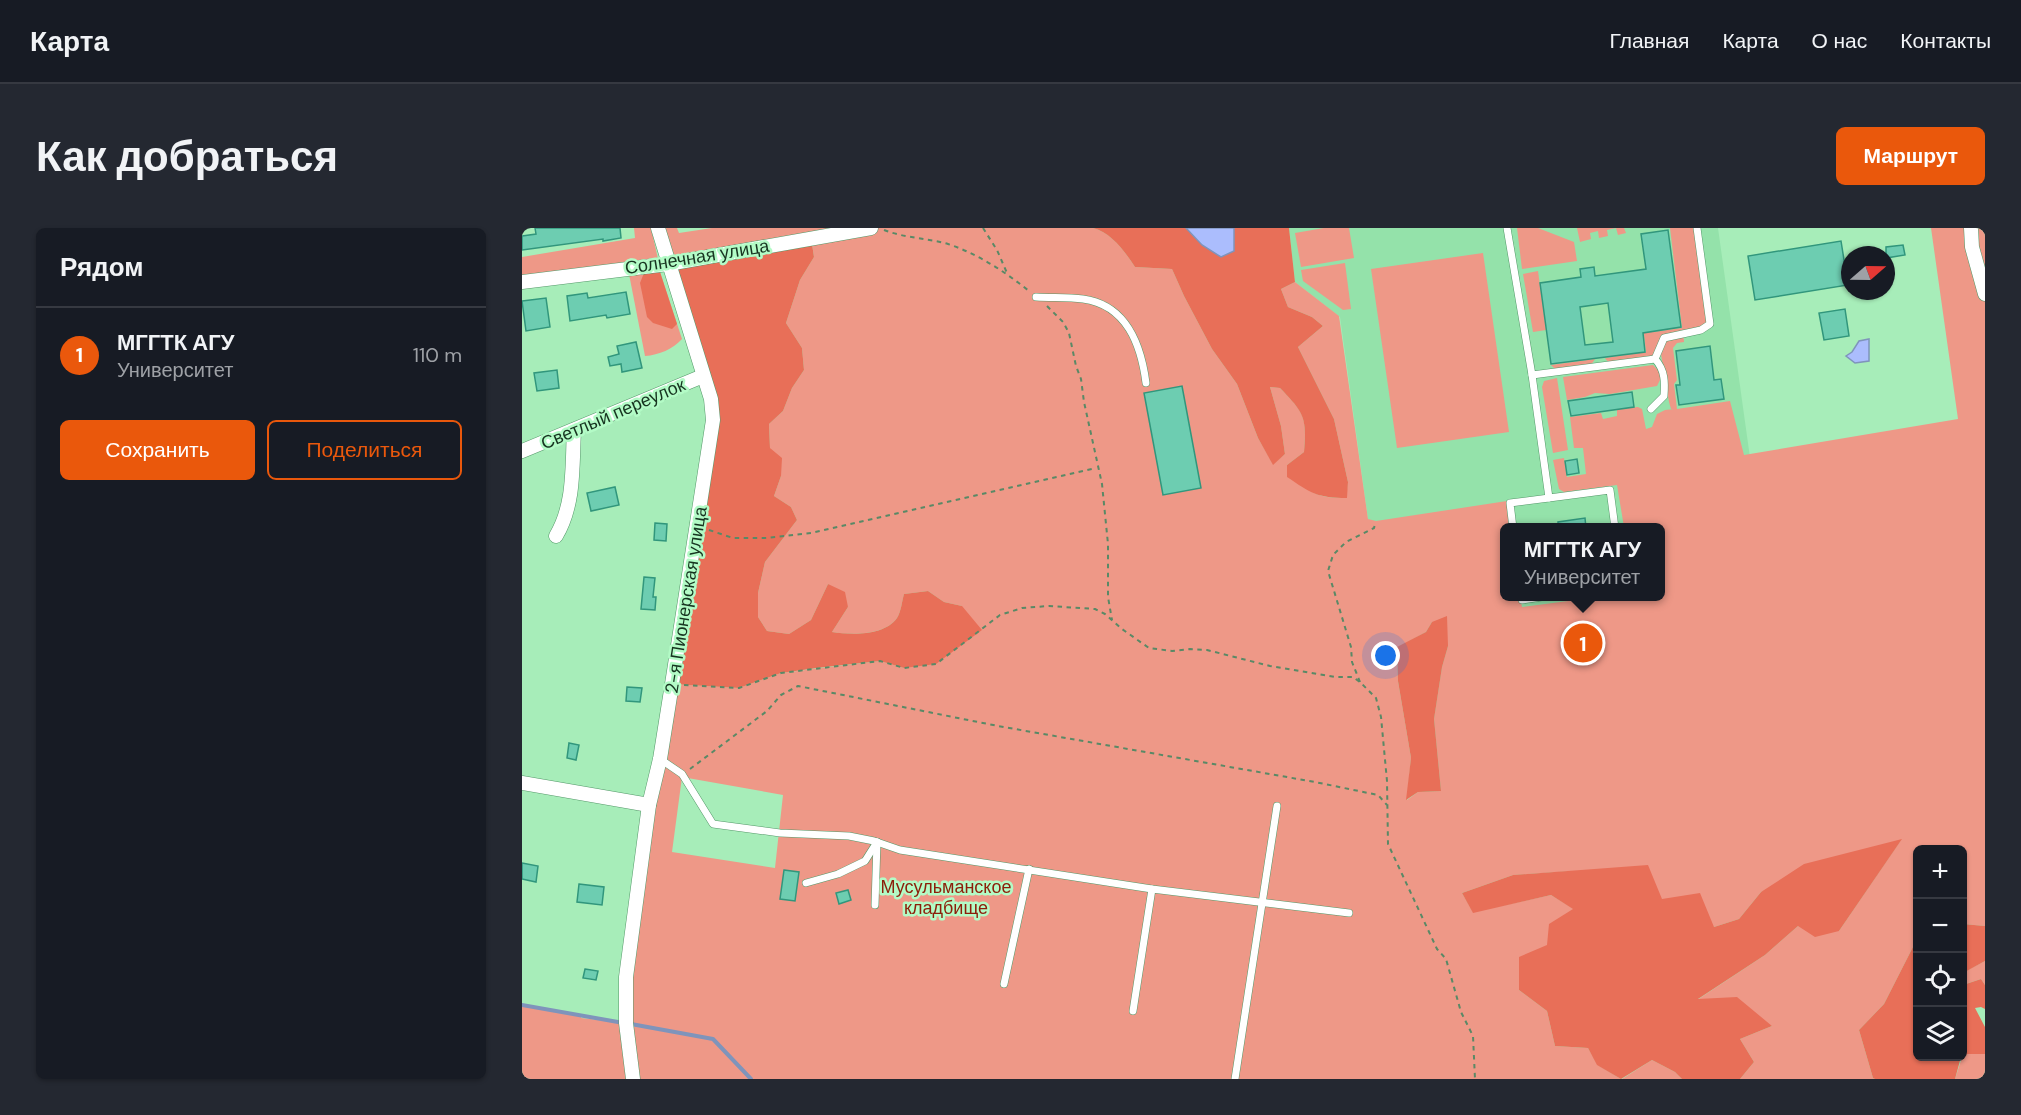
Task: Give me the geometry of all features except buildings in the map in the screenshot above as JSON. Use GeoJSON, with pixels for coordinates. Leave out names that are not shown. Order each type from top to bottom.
{"type":"FeatureCollection","features":[{"type":"Feature","properties":{"kind":"street","name":"2-я Пионерская улица"},"geometry":{"type":"LineString","coordinates":[[633,1079],[627,1023],[626,977],[648,805],[660,759],[713,420],[711,399],[658,228]]}},
{"type":"Feature","properties":{"kind":"street","name":"Солнечная улица"},"geometry":{"type":"LineString","coordinates":[[522,282],[668,264],[871,228]]}},
{"type":"Feature","properties":{"kind":"street"},"geometry":{"type":"LineString","coordinates":[[1971,228],[1972,247],[1985,294]]}},
{"type":"Feature","properties":{"kind":"street","name":"Светлый переулок"},"geometry":{"type":"LineString","coordinates":[[522,451],[704,376]]}},
{"type":"Feature","properties":{"kind":"street"},"geometry":{"type":"LineString","coordinates":[[556,536],[564,523],[569,503],[574,464],[574,430]]}},
{"type":"Feature","properties":{"kind":"street"},"geometry":{"type":"LineString","coordinates":[[522,784],[648,805]]}},
{"type":"Feature","properties":{"kind":"lane"},"geometry":{"type":"LineString","coordinates":[[1508,228],[1549,498]]}},
{"type":"Feature","properties":{"kind":"lane"},"geometry":{"type":"LineString","coordinates":[[1655,358],[1664,338],[1701,330],[1710,324],[1697,228]]}},
{"type":"Feature","properties":{"kind":"lane"},"geometry":{"type":"LineString","coordinates":[[1036,297],[1085,299],[1111,309],[1128,326],[1138,344],[1146,383]]}},
{"type":"Feature","properties":{"kind":"lane"},"geometry":{"type":"LineString","coordinates":[[1532,375],[1655,358]]}},
{"type":"Feature","properties":{"kind":"lane"},"geometry":{"type":"LineString","coordinates":[[1650,409],[1664,396],[1663,371],[1655,358]]}},
{"type":"Feature","properties":{"kind":"lane"},"geometry":{"type":"LineString","coordinates":[[1512,523],[1510,503],[1610,490],[1614,523]]}},
{"type":"Feature","properties":{"kind":"lane"},"geometry":{"type":"LineString","coordinates":[[660,759],[682,774],[712,824],[780,833],[849,836],[900,850],[1029,868],[1152,889],[1349,913]]}},
{"type":"Feature","properties":{"kind":"lane"},"geometry":{"type":"LineString","coordinates":[[1235,1079],[1277,806]]}},
{"type":"Feature","properties":{"kind":"lane"},"geometry":{"type":"LineString","coordinates":[[806,883],[838,874],[865,861],[877,842]]}},
{"type":"Feature","properties":{"kind":"lane"},"geometry":{"type":"LineString","coordinates":[[875,905],[877,842]]}},
{"type":"Feature","properties":{"kind":"lane"},"geometry":{"type":"LineString","coordinates":[[1004,984],[1029,868]]}},
{"type":"Feature","properties":{"kind":"lane"},"geometry":{"type":"LineString","coordinates":[[1133,1011],[1152,889]]}},
{"type":"Feature","properties":{"kind":"path"},"geometry":{"type":"LineString","coordinates":[[879,228],[892,233],[947,244],[975,255],[1007,274],[1063,322],[1069,333],[1081,379],[1102,484],[1108,544],[1108,597],[1112,620]]}},
{"type":"Feature","properties":{"kind":"path"},"geometry":{"type":"LineString","coordinates":[[983,228],[998,250],[1007,274]]}},
{"type":"Feature","properties":{"kind":"path"},"geometry":{"type":"LineString","coordinates":[[697,526],[733,538],[765,538],[811,533],[1097,467]]}},
{"type":"Feature","properties":{"kind":"path"},"geometry":{"type":"LineString","coordinates":[[1360,682],[1352,662],[1351,646],[1328,571],[1333,555],[1346,542],[1368,532],[1374,528],[1375,524]]}},
{"type":"Feature","properties":{"kind":"path"},"geometry":{"type":"LineString","coordinates":[[672,684],[739,688],[781,673],[817,668],[880,661],[904,668],[936,664],[1000,615],[1022,608],[1049,606],[1095,609],[1149,648],[1172,651],[1207,650],[1270,666],[1353,678],[1376,698],[1381,717],[1388,781],[1389,844],[1437,949],[1446,959],[1461,1012],[1473,1036],[1475,1079]]}},
{"type":"Feature","properties":{"kind":"path"},"geometry":{"type":"LineString","coordinates":[[682,774],[767,711],[782,695],[798,686],[1113,747],[1315,782],[1378,795],[1387,805]]}},
{"type":"Feature","properties":{"kind":"shaded area"},"geometry":{"type":"Polygon","coordinates":[[[1093,228],[1186,228],[1202,245],[1234,251],[1234,228],[1289,228],[1295,282],[1281,289],[1288,307],[1312,317],[1323,326],[1298,347],[1334,419],[1348,482],[1347,498],[1315,494],[1287,477],[1287,465],[1304,452],[1304,423],[1299,410],[1288,396],[1280,388],[1270,387],[1281,426],[1285,454],[1273,465],[1258,438],[1237,384],[1212,349],[1172,269],[1135,267],[1112,239],[1093,228]]]}},
{"type":"Feature","properties":{"kind":"shaded area"},"geometry":{"type":"Polygon","coordinates":[[[1289,228],[1718,228],[1793,766],[1427,837],[1368,519],[1340,317],[1295,282],[1289,228]]]}},
{"type":"Feature","properties":{"kind":"shaded area"},"geometry":{"type":"Polygon","coordinates":[[[811,238],[814,257],[800,280],[786,323],[802,348],[804,370],[792,388],[783,411],[769,424],[770,448],[782,458],[781,476],[774,496],[791,507],[797,520],[765,562],[758,593],[758,617],[767,631],[789,634],[811,620],[828,584],[845,592],[848,607],[832,632],[858,634],[884,628],[897,618],[904,594],[928,591],[944,602],[962,606],[982,630],[936,664],[904,668],[880,661],[817,668],[781,673],[739,688],[672,684],[713,420],[668,264],[811,238]]]}},
{"type":"Feature","properties":{"kind":"shaded area"},"geometry":{"type":"Polygon","coordinates":[[[660,272],[677,324],[672,329],[653,323],[647,317],[640,283],[644,273],[660,272]]]}},
{"type":"Feature","properties":{"kind":"shaded area"},"geometry":{"type":"Polygon","coordinates":[[[1447,616],[1448,646],[1442,667],[1434,719],[1441,791],[1418,792],[1406,800],[1411,758],[1398,681],[1397,647],[1426,632],[1432,622],[1447,616]]]}},
{"type":"Feature","properties":{"kind":"shaded area"},"geometry":{"type":"Polygon","coordinates":[[[1902,839],[1839,931],[1815,937],[1798,926],[1765,955],[1698,999],[1737,997],[1772,1026],[1740,1039],[1754,1062],[1740,1079],[1682,1079],[1675,1072],[1652,1060],[1621,1079],[1597,1065],[1588,1048],[1555,1046],[1547,1011],[1519,990],[1519,957],[1547,945],[1549,924],[1573,909],[1551,895],[1473,913],[1462,893],[1513,875],[1648,865],[1662,899],[1700,893],[1714,927],[1739,919],[1761,892],[1804,864],[1902,839]]]}},
{"type":"Feature","properties":{"kind":"shaded area"},"geometry":{"type":"Polygon","coordinates":[[[1967,924],[1985,926],[1985,961],[1967,971],[1967,924]]]}},
{"type":"Feature","properties":{"kind":"shaded area"},"geometry":{"type":"Polygon","coordinates":[[[1913,947],[1913,1061],[1960,1061],[1955,1079],[1873,1078],[1859,1030],[1884,1004],[1913,947]]]}},
{"type":"Feature","properties":{"kind":"shaded area"},"geometry":{"type":"Polygon","coordinates":[[[1981,979],[1985,985],[1985,1009],[1975,1008],[1985,1027],[1985,1054],[1967,1054],[1967,984],[1981,979]]]}},
{"type":"Feature","properties":{"kind":"green space"},"geometry":{"type":"Polygon","coordinates":[[[634,228],[651,228],[658,259],[522,276],[522,257],[635,238],[634,228]]]}},
{"type":"Feature","properties":{"kind":"green space"},"geometry":{"type":"Polygon","coordinates":[[[663,228],[677,228],[679,233],[712,228],[837,228],[679,257],[669,251],[663,228]]]}},
{"type":"Feature","properties":{"kind":"green space","name":"Мусульманское кладбище"},"geometry":{"type":"Polygon","coordinates":[[[871,228],[1093,228],[1100,230],[1117,244],[1135,267],[1172,269],[1212,349],[1237,384],[1258,438],[1273,464],[1285,454],[1281,426],[1270,387],[1280,388],[1299,410],[1304,423],[1304,452],[1287,465],[1311,491],[1334,498],[1346,498],[1348,482],[1334,419],[1298,347],[1323,326],[1312,317],[1288,307],[1281,289],[1295,282],[1339,316],[1368,519],[1376,521],[1507,501],[1510,523],[1500,523],[1500,601],[1521,601],[1522,607],[1568,601],[1665,601],[1665,523],[1623,523],[1617,485],[1564,492],[1559,489],[1553,460],[1564,458],[1567,477],[1586,474],[1583,448],[1574,448],[1570,417],[1601,413],[1603,419],[1617,416],[1617,409],[1638,407],[1642,409],[1646,429],[1652,427],[1657,414],[1674,409],[1671,409],[1669,402],[1661,354],[1657,351],[1654,357],[1608,362],[1605,358],[1646,352],[1639,292],[1648,290],[1653,332],[1682,328],[1670,228],[1696,228],[1709,323],[1701,328],[1683,332],[1684,342],[1677,343],[1673,348],[1677,380],[1674,384],[1677,409],[1730,401],[1744,455],[1958,419],[1931,228],[1985,228],[1985,926],[1967,924],[1967,845],[1913,845],[1913,947],[1884,1004],[1859,1030],[1875,1079],[1740,1079],[1754,1062],[1740,1039],[1772,1026],[1697,1000],[1765,955],[1798,926],[1839,931],[1901,840],[1761,892],[1739,919],[1714,927],[1662,899],[1574,871],[1513,875],[1462,893],[1473,912],[1551,895],[1574,909],[1519,990],[1547,1011],[1555,1046],[1588,1048],[1598,1065],[1621,1079],[522,1079],[522,1005],[581,1015],[581,1018],[626,1023],[626,977],[672,684],[739,688],[781,673],[880,661],[904,668],[962,606],[944,602],[928,591],[904,594],[897,618],[884,628],[857,634],[832,632],[848,607],[828,584],[811,620],[789,634],[767,631],[758,617],[758,593],[765,562],[797,520],[791,507],[774,496],[781,476],[770,448],[769,424],[783,411],[792,388],[804,370],[802,348],[786,323],[800,280],[814,257],[811,238],[871,228]],[[1432,622],[1426,632],[1397,648],[1398,681],[1411,758],[1407,800],[1418,792],[1441,791],[1434,719],[1442,667],[1448,646],[1432,622]],[[682,777],[672,852],[775,868],[783,795],[682,777]]]}},
{"type":"Feature","properties":{"kind":"green space"},"geometry":{"type":"Polygon","coordinates":[[[1324,228],[1349,228],[1354,258],[1301,267],[1295,233],[1324,228]]]}},
{"type":"Feature","properties":{"kind":"green space"},"geometry":{"type":"Polygon","coordinates":[[[1517,228],[1538,228],[1574,242],[1577,261],[1522,269],[1517,228]]]}},
{"type":"Feature","properties":{"kind":"green space"},"geometry":{"type":"Polygon","coordinates":[[[1577,228],[1616,228],[1607,230],[1608,236],[1599,238],[1598,231],[1590,233],[1591,239],[1580,242],[1577,228]]]}},
{"type":"Feature","properties":{"kind":"green space"},"geometry":{"type":"Polygon","coordinates":[[[1616,228],[1624,228],[1626,233],[1618,235],[1616,228]]]}},
{"type":"Feature","properties":{"kind":"green space"},"geometry":{"type":"Polygon","coordinates":[[[1483,253],[1509,432],[1397,448],[1371,269],[1483,253]]]}},
{"type":"Feature","properties":{"kind":"green space"},"geometry":{"type":"Polygon","coordinates":[[[1345,263],[1351,309],[1343,310],[1303,281],[1301,270],[1345,263]]]}},
{"type":"Feature","properties":{"kind":"green space"},"geometry":{"type":"Polygon","coordinates":[[[1538,271],[1546,330],[1533,332],[1523,274],[1538,271]]]}},
{"type":"Feature","properties":{"kind":"green space"},"geometry":{"type":"Polygon","coordinates":[[[660,272],[682,339],[665,351],[645,356],[629,274],[660,272]]]}},
{"type":"Feature","properties":{"kind":"green space"},"geometry":{"type":"Polygon","coordinates":[[[1595,359],[1591,365],[1555,369],[1551,365],[1595,359]]]}},
{"type":"Feature","properties":{"kind":"green space"},"geometry":{"type":"Polygon","coordinates":[[[1653,365],[1659,371],[1661,378],[1657,386],[1610,394],[1595,393],[1567,400],[1563,377],[1653,365]]]}},
{"type":"Feature","properties":{"kind":"green space"},"geometry":{"type":"Polygon","coordinates":[[[1557,378],[1568,450],[1553,453],[1542,387],[1544,381],[1557,378]]]}},
{"type":"Feature","properties":{"kind":"green space"},"geometry":{"type":"Polygon","coordinates":[[[1985,961],[1985,985],[1981,979],[1967,984],[1967,970],[1985,961]]]}},
{"type":"Feature","properties":{"kind":"green space"},"geometry":{"type":"Polygon","coordinates":[[[1967,1054],[1985,1054],[1985,1079],[1955,1079],[1961,1061],[1967,1061],[1967,1054]]]}},
{"type":"Feature","properties":{"kind":"green space"},"geometry":{"type":"Polygon","coordinates":[[[1652,1060],[1675,1072],[1682,1079],[1622,1079],[1652,1060]]]}},
{"type":"Feature","properties":{"kind":"water"},"geometry":{"type":"Polygon","coordinates":[[[1186,228],[1234,228],[1234,251],[1221,257],[1202,245],[1186,228]]]}},
{"type":"Feature","properties":{"kind":"water"},"geometry":{"type":"Polygon","coordinates":[[[1869,339],[1869,361],[1855,363],[1846,356],[1852,352],[1859,341],[1869,339]]]}},
{"type":"Feature","properties":{"kind":"waterway"},"geometry":{"type":"LineString","coordinates":[[522,1005],[618,1022]]}},
{"type":"Feature","properties":{"kind":"waterway"},"geometry":{"type":"LineString","coordinates":[[631,1024],[713,1039],[751,1079]]}},
{"type":"Feature","properties":{"kind":"place","name":"МГГТК АГУ"},"geometry":{"type":"Point","coordinates":[1583,643]}}]}
